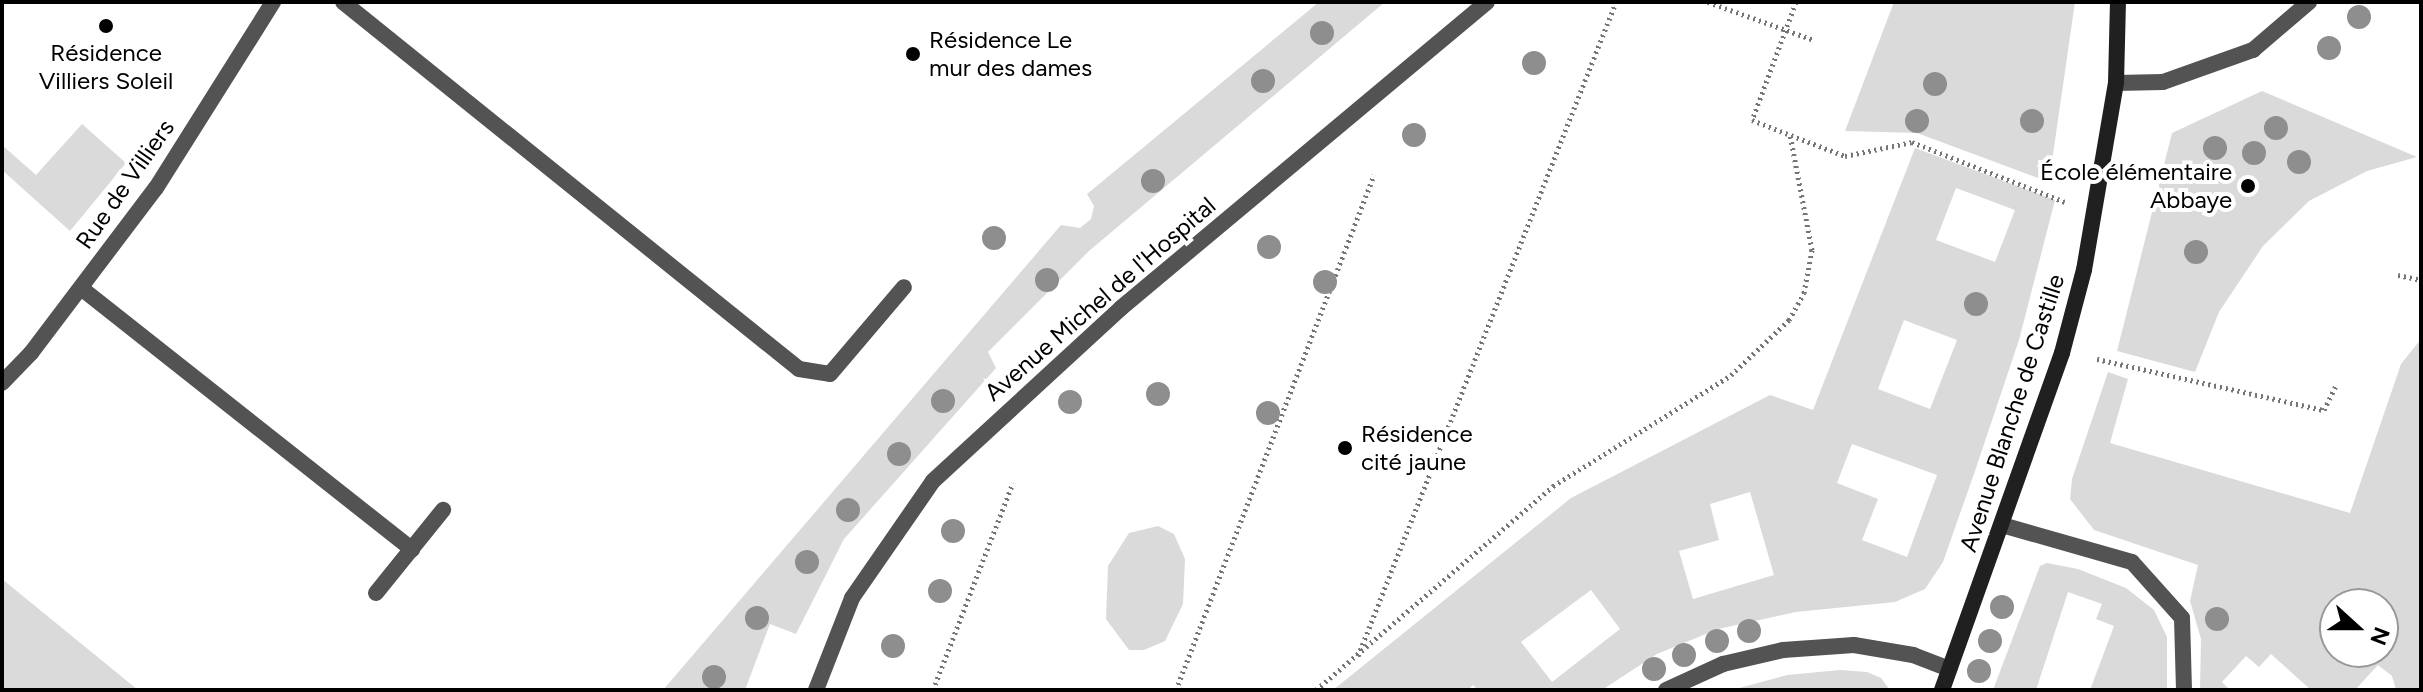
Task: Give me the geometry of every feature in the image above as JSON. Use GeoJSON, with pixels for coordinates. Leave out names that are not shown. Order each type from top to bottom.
{"type":"FeatureCollection","features":[{"type":"Feature","properties":{"kind":"street","name":"Rue de Villiers"},"geometry":{"type":"LineString","coordinates":[[2,383],[81,288],[156,188],[273,2]]}},
{"type":"Feature","properties":{"kind":"street"},"geometry":{"type":"LineString","coordinates":[[343,2],[799,369],[830,374],[904,287]]}},
{"type":"Feature","properties":{"kind":"street","name":"Avenue Michel de l'Hospital"},"geometry":{"type":"LineString","coordinates":[[816,690],[852,598],[933,481],[1121,308],[1487,2]]}},
{"type":"Feature","properties":{"kind":"street","name":"Avenue Blanche de Castille"},"geometry":{"type":"LineString","coordinates":[[1942,690],[2062,353],[2084,270],[2116,83],[2118,2]]}},
{"type":"Feature","properties":{"kind":"street"},"geometry":{"type":"LineString","coordinates":[[2116,83],[2163,82],[2253,50],[2309,2]]}},
{"type":"Feature","properties":{"kind":"street"},"geometry":{"type":"LineString","coordinates":[[81,288],[412,549]]}},
{"type":"Feature","properties":{"kind":"street"},"geometry":{"type":"LineString","coordinates":[[376,593],[443,510]]}},
{"type":"Feature","properties":{"kind":"street"},"geometry":{"type":"LineString","coordinates":[[2002,525],[2132,562],[2182,618],[2184,690]]}},
{"type":"Feature","properties":{"kind":"street"},"geometry":{"type":"LineString","coordinates":[[1666,690],[1723,664],[1783,650],[1840,646],[1913,655],[1949,669]]}},
{"type":"Feature","properties":{"kind":"path"},"geometry":{"type":"LineString","coordinates":[[1357,658],[1616,2]]}},
{"type":"Feature","properties":{"kind":"path"},"geometry":{"type":"LineString","coordinates":[[1708,2],[1814,40]]}},
{"type":"Feature","properties":{"kind":"path"},"geometry":{"type":"LineString","coordinates":[[1796,2],[1752,120],[1845,156],[1912,142],[2068,203]]}},
{"type":"Feature","properties":{"kind":"path"},"geometry":{"type":"LineString","coordinates":[[1316,690],[1357,658],[1553,486],[1731,375],[1789,320],[1804,293],[1812,250],[1790,135]]}},
{"type":"Feature","properties":{"kind":"path"},"geometry":{"type":"LineString","coordinates":[[1176,690],[1374,175]]}},
{"type":"Feature","properties":{"kind":"path"},"geometry":{"type":"LineString","coordinates":[[2398,275],[2421,280]]}},
{"type":"Feature","properties":{"kind":"path"},"geometry":{"type":"LineString","coordinates":[[2097,359],[2324,410],[2336,385]]}},
{"type":"Feature","properties":{"kind":"path"},"geometry":{"type":"LineString","coordinates":[[933,690],[1013,483]]}},
{"type":"Feature","properties":{"kind":"shaded area"},"geometry":{"type":"Polygon","coordinates":[[[1319,2],[1385,2],[1089,251],[988,352],[996,368],[844,539],[796,634],[770,624],[745,690],[663,690],[1061,225],[1080,228],[1091,219],[1094,206],[1087,194],[1319,2]]]}},
{"type":"Feature","properties":{"kind":"shaded area"},"geometry":{"type":"Polygon","coordinates":[[[1894,2],[2075,2],[2049,182],[1917,133],[1845,131],[1894,2]]]}},
{"type":"Feature","properties":{"kind":"shaded area","name":"École élémentaire Abbaye"},"geometry":{"type":"Polygon","coordinates":[[[2262,91],[2417,157],[2367,171],[2309,201],[2263,246],[2219,312],[2195,372],[2117,351],[2172,133],[2262,91]]]}},
{"type":"Feature","properties":{"kind":"shaded area"},"geometry":{"type":"Polygon","coordinates":[[[82,124],[126,163],[70,231],[2,170],[2,145],[36,175],[82,124]]]}},
{"type":"Feature","properties":{"kind":"shaded area"},"geometry":{"type":"Polygon","coordinates":[[[1915,148],[2055,200],[2019,340],[1943,562],[1925,589],[1895,602],[1796,612],[1718,629],[1657,654],[1602,690],[1478,690],[1473,685],[1468,690],[1333,690],[1571,498],[1770,395],[1813,410],[1915,148]],[[1956,188],[1936,240],[1995,262],[2015,210],[1956,188]],[[1904,320],[1878,389],[1930,409],[1957,340],[1904,320]],[[1852,444],[1837,483],[1878,499],[1862,540],[1907,557],[1937,475],[1852,444]],[[1750,492],[1710,504],[1719,540],[1679,551],[1693,599],[1774,575],[1750,492]],[[1591,590],[1521,642],[1552,682],[1620,629],[1591,590]]]}},
{"type":"Feature","properties":{"kind":"shaded area"},"geometry":{"type":"Polygon","coordinates":[[[2421,339],[2421,690],[2396,690],[2392,676],[2382,668],[2399,668],[2399,588],[2319,588],[2319,668],[2375,668],[2355,690],[2311,690],[2271,654],[2259,667],[2246,656],[2222,682],[2230,690],[2200,690],[2201,639],[2190,601],[2198,565],[2094,530],[2070,499],[2072,479],[2108,372],[2128,379],[2110,443],[2350,513],[2401,364],[2421,339]]]}},
{"type":"Feature","properties":{"kind":"shaded area"},"geometry":{"type":"Polygon","coordinates":[[[1158,526],[1174,534],[1185,559],[1183,604],[1165,641],[1144,650],[1129,650],[1106,619],[1108,566],[1129,533],[1158,526]]]}},
{"type":"Feature","properties":{"kind":"shaded area"},"geometry":{"type":"Polygon","coordinates":[[[2047,563],[2078,569],[2126,588],[2154,610],[2167,637],[2167,690],[2090,690],[2114,626],[2096,619],[2102,604],[2068,592],[2036,690],[1993,690],[2040,566],[2047,563]]]}},
{"type":"Feature","properties":{"kind":"shaded area"},"geometry":{"type":"Polygon","coordinates":[[[2,579],[138,690],[2,690],[2,579]]]}},
{"type":"Feature","properties":{"kind":"shaded area"},"geometry":{"type":"Polygon","coordinates":[[[1840,670],[1867,672],[1881,678],[1890,690],[1732,690],[1787,675],[1840,670]]]}},
{"type":"Feature","properties":{"kind":"place","name":"Résidence Villiers Soleil"},"geometry":{"type":"Point","coordinates":[106,26]}},
{"type":"Feature","properties":{"kind":"place","name":"Résidence Le mur des dames"},"geometry":{"type":"Point","coordinates":[913,54]}},
{"type":"Feature","properties":{"kind":"place","name":"École élémentaire Abbaye"},"geometry":{"type":"Point","coordinates":[2248,186]}},
{"type":"Feature","properties":{"kind":"place","name":"Résidence cité jaune"},"geometry":{"type":"Point","coordinates":[1345,448]}}]}
